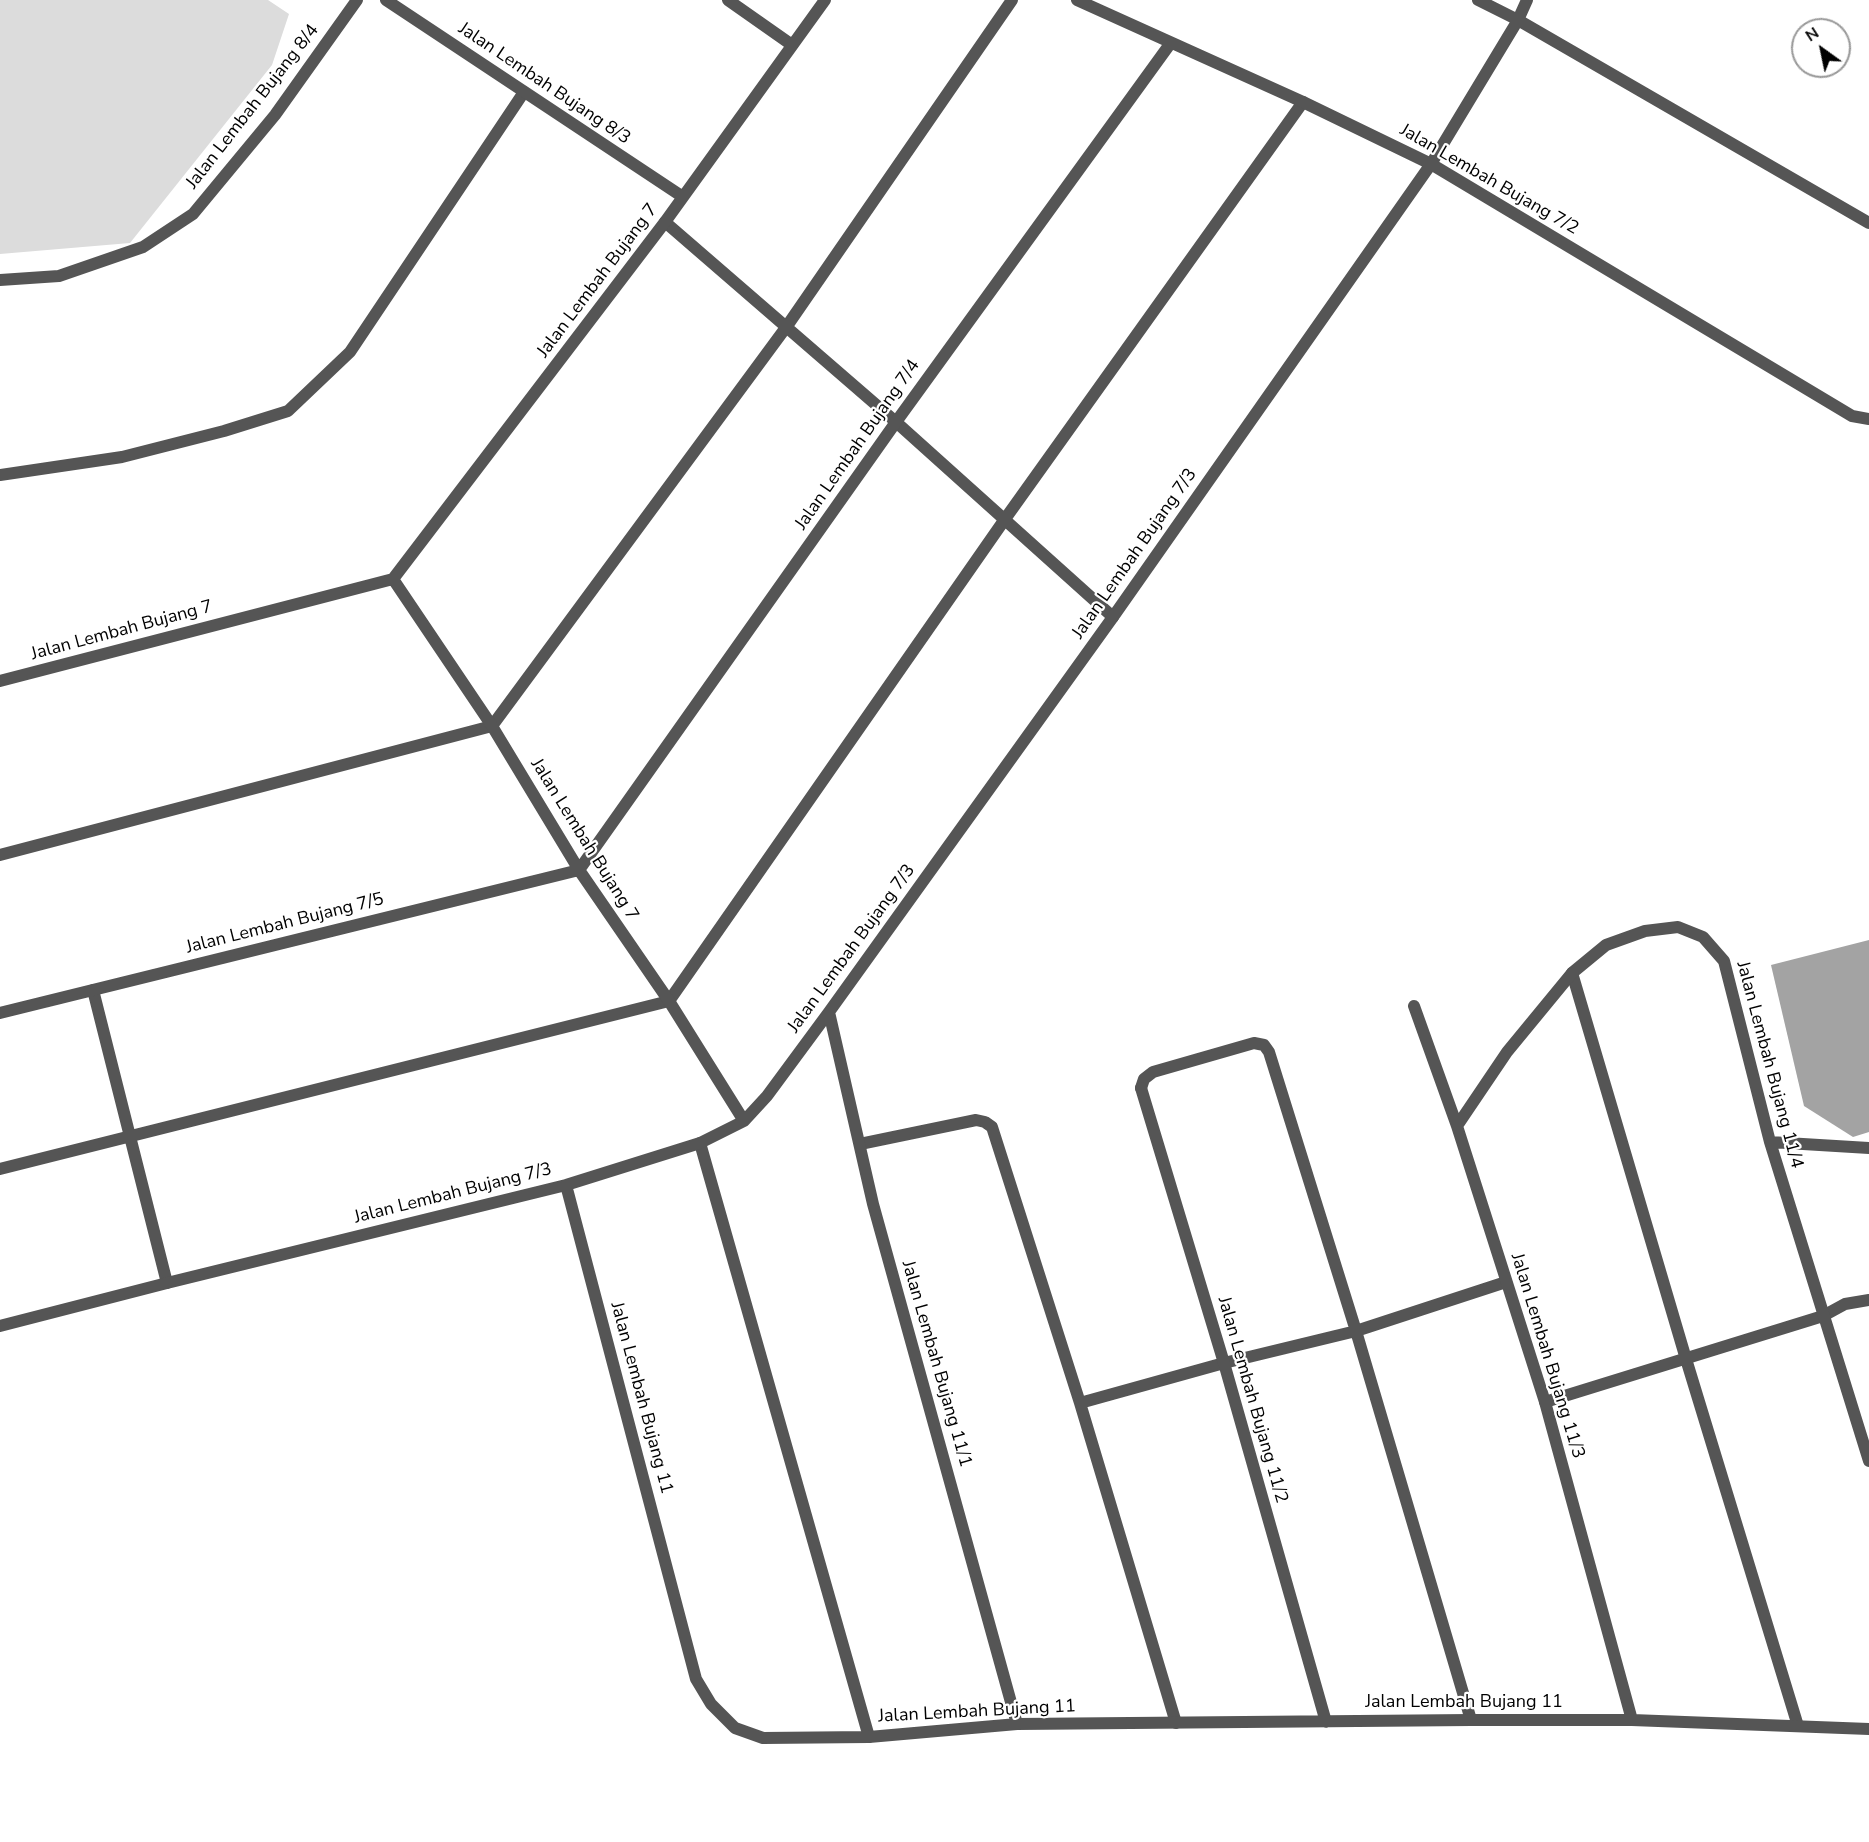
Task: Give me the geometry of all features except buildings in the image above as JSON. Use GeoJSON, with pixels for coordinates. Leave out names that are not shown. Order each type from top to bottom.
{"type":"FeatureCollection","features":[{"type":"Feature","properties":{"kind":"street","name":"Jalan Lembah Bujang 8/4"},"geometry":{"type":"LineString","coordinates":[[0,280],[59,276],[133,251],[143,247],[193,214],[275,115],[357,0]]}},
{"type":"Feature","properties":{"kind":"street","name":"Jalan Lembah Bujang 8/3"},"geometry":{"type":"LineString","coordinates":[[386,0],[683,197]]}},
{"type":"Feature","properties":{"kind":"street"},"geometry":{"type":"LineString","coordinates":[[728,0],[792,45]]}},
{"type":"Feature","properties":{"kind":"street","name":"Jalan Lembah Bujang 7"},"geometry":{"type":"LineString","coordinates":[[0,681],[393,579],[665,222],[825,0]]}},
{"type":"Feature","properties":{"kind":"street"},"geometry":{"type":"LineString","coordinates":[[0,855],[492,726],[787,326],[1012,0]]}},
{"type":"Feature","properties":{"kind":"street","name":"Jalan Lembah Bujang 7/2"},"geometry":{"type":"LineString","coordinates":[[1077,0],[1170,44],[1303,102],[1431,164],[1852,416],[1869,419]]}},
{"type":"Feature","properties":{"kind":"street"},"geometry":{"type":"LineString","coordinates":[[1478,0],[1518,20],[1869,223]]}},
{"type":"Feature","properties":{"kind":"street","name":"Jalan Lembah Bujang 7/3"},"geometry":{"type":"LineString","coordinates":[[0,1326],[566,1185],[700,1143],[744,1121],[767,1096],[829,1012],[1113,617],[1431,164],[1518,20],[1527,0]]}},
{"type":"Feature","properties":{"kind":"street","name":"Jalan Lembah Bujang 7/4"},"geometry":{"type":"LineString","coordinates":[[579,870],[896,422],[1170,44]]}},
{"type":"Feature","properties":{"kind":"street"},"geometry":{"type":"LineString","coordinates":[[0,474],[122,457],[224,431],[288,411],[350,352],[524,92]]}},
{"type":"Feature","properties":{"kind":"street"},"geometry":{"type":"LineString","coordinates":[[0,1169],[669,1001],[1005,519],[1303,102]]}},
{"type":"Feature","properties":{"kind":"street"},"geometry":{"type":"LineString","coordinates":[[665,222],[896,422],[1113,617]]}},
{"type":"Feature","properties":{"kind":"street","name":"Jalan Lembah Bujang 7"},"geometry":{"type":"LineString","coordinates":[[393,579],[492,726],[579,870],[669,1001],[744,1121]]}},
{"type":"Feature","properties":{"kind":"street","name":"Jalan Lembah Bujang 7/5"},"geometry":{"type":"LineString","coordinates":[[0,1013],[579,870]]}},
{"type":"Feature","properties":{"kind":"street","name":"Jalan Lembah Bujang 11/4"},"geometry":{"type":"LineString","coordinates":[[1457,1126],[1508,1052],[1572,973],[1606,945],[1645,931],[1678,927],[1703,937],[1725,961],[1770,1142],[1823,1316],[1866,1444],[1869,1461]]}},
{"type":"Feature","properties":{"kind":"street"},"geometry":{"type":"LineString","coordinates":[[1572,973],[1798,1726]]}},
{"type":"Feature","properties":{"kind":"street"},"geometry":{"type":"LineString","coordinates":[[93,990],[167,1283]]}},
{"type":"Feature","properties":{"kind":"street","name":"Jalan Lembah Bujang 11/3"},"geometry":{"type":"LineString","coordinates":[[1414,1006],[1457,1126],[1545,1402],[1632,1720]]}},
{"type":"Feature","properties":{"kind":"street","name":"Jalan Lembah Bujang 11/1"},"geometry":{"type":"LineString","coordinates":[[829,1012],[873,1204],[1017,1724]]}},
{"type":"Feature","properties":{"kind":"street","name":"Jalan Lembah Bujang 11/2"},"geometry":{"type":"LineString","coordinates":[[1326,1722],[1224,1363],[1141,1088],[1144,1079],[1152,1072],[1254,1043],[1264,1045],[1274,1063],[1356,1331]]}},
{"type":"Feature","properties":{"kind":"street"},"geometry":{"type":"LineString","coordinates":[[860,1144],[976,1120],[992,1127],[1080,1403],[1176,1723]]}},
{"type":"Feature","properties":{"kind":"street"},"geometry":{"type":"LineString","coordinates":[[1770,1142],[1869,1148]]}},
{"type":"Feature","properties":{"kind":"street"},"geometry":{"type":"LineString","coordinates":[[700,1143],[869,1737]]}},
{"type":"Feature","properties":{"kind":"street","name":"Jalan Lembah Bujang 11"},"geometry":{"type":"LineString","coordinates":[[566,1185],[696,1679],[711,1704],[735,1728],[763,1738],[869,1737],[1017,1724],[1471,1720],[1632,1720],[1869,1730]]}},
{"type":"Feature","properties":{"kind":"street"},"geometry":{"type":"LineString","coordinates":[[1080,1403],[1224,1363],[1356,1331],[1506,1282]]}},
{"type":"Feature","properties":{"kind":"street"},"geometry":{"type":"LineString","coordinates":[[1545,1402],[1823,1316],[1845,1304],[1869,1300]]}},
{"type":"Feature","properties":{"kind":"street"},"geometry":{"type":"LineString","coordinates":[[1356,1331],[1471,1720]]}},
{"type":"Feature","properties":{"kind":"shaded area"},"geometry":{"type":"Polygon","coordinates":[[[0,0],[268,0],[289,14],[272,65],[130,243],[0,254],[0,0]]]}},
{"type":"Feature","properties":{"kind":"shaded area"},"geometry":{"type":"Polygon","coordinates":[[[1869,940],[1869,1132],[1853,1137],[1804,1106],[1771,965],[1869,940]]]}}]}
